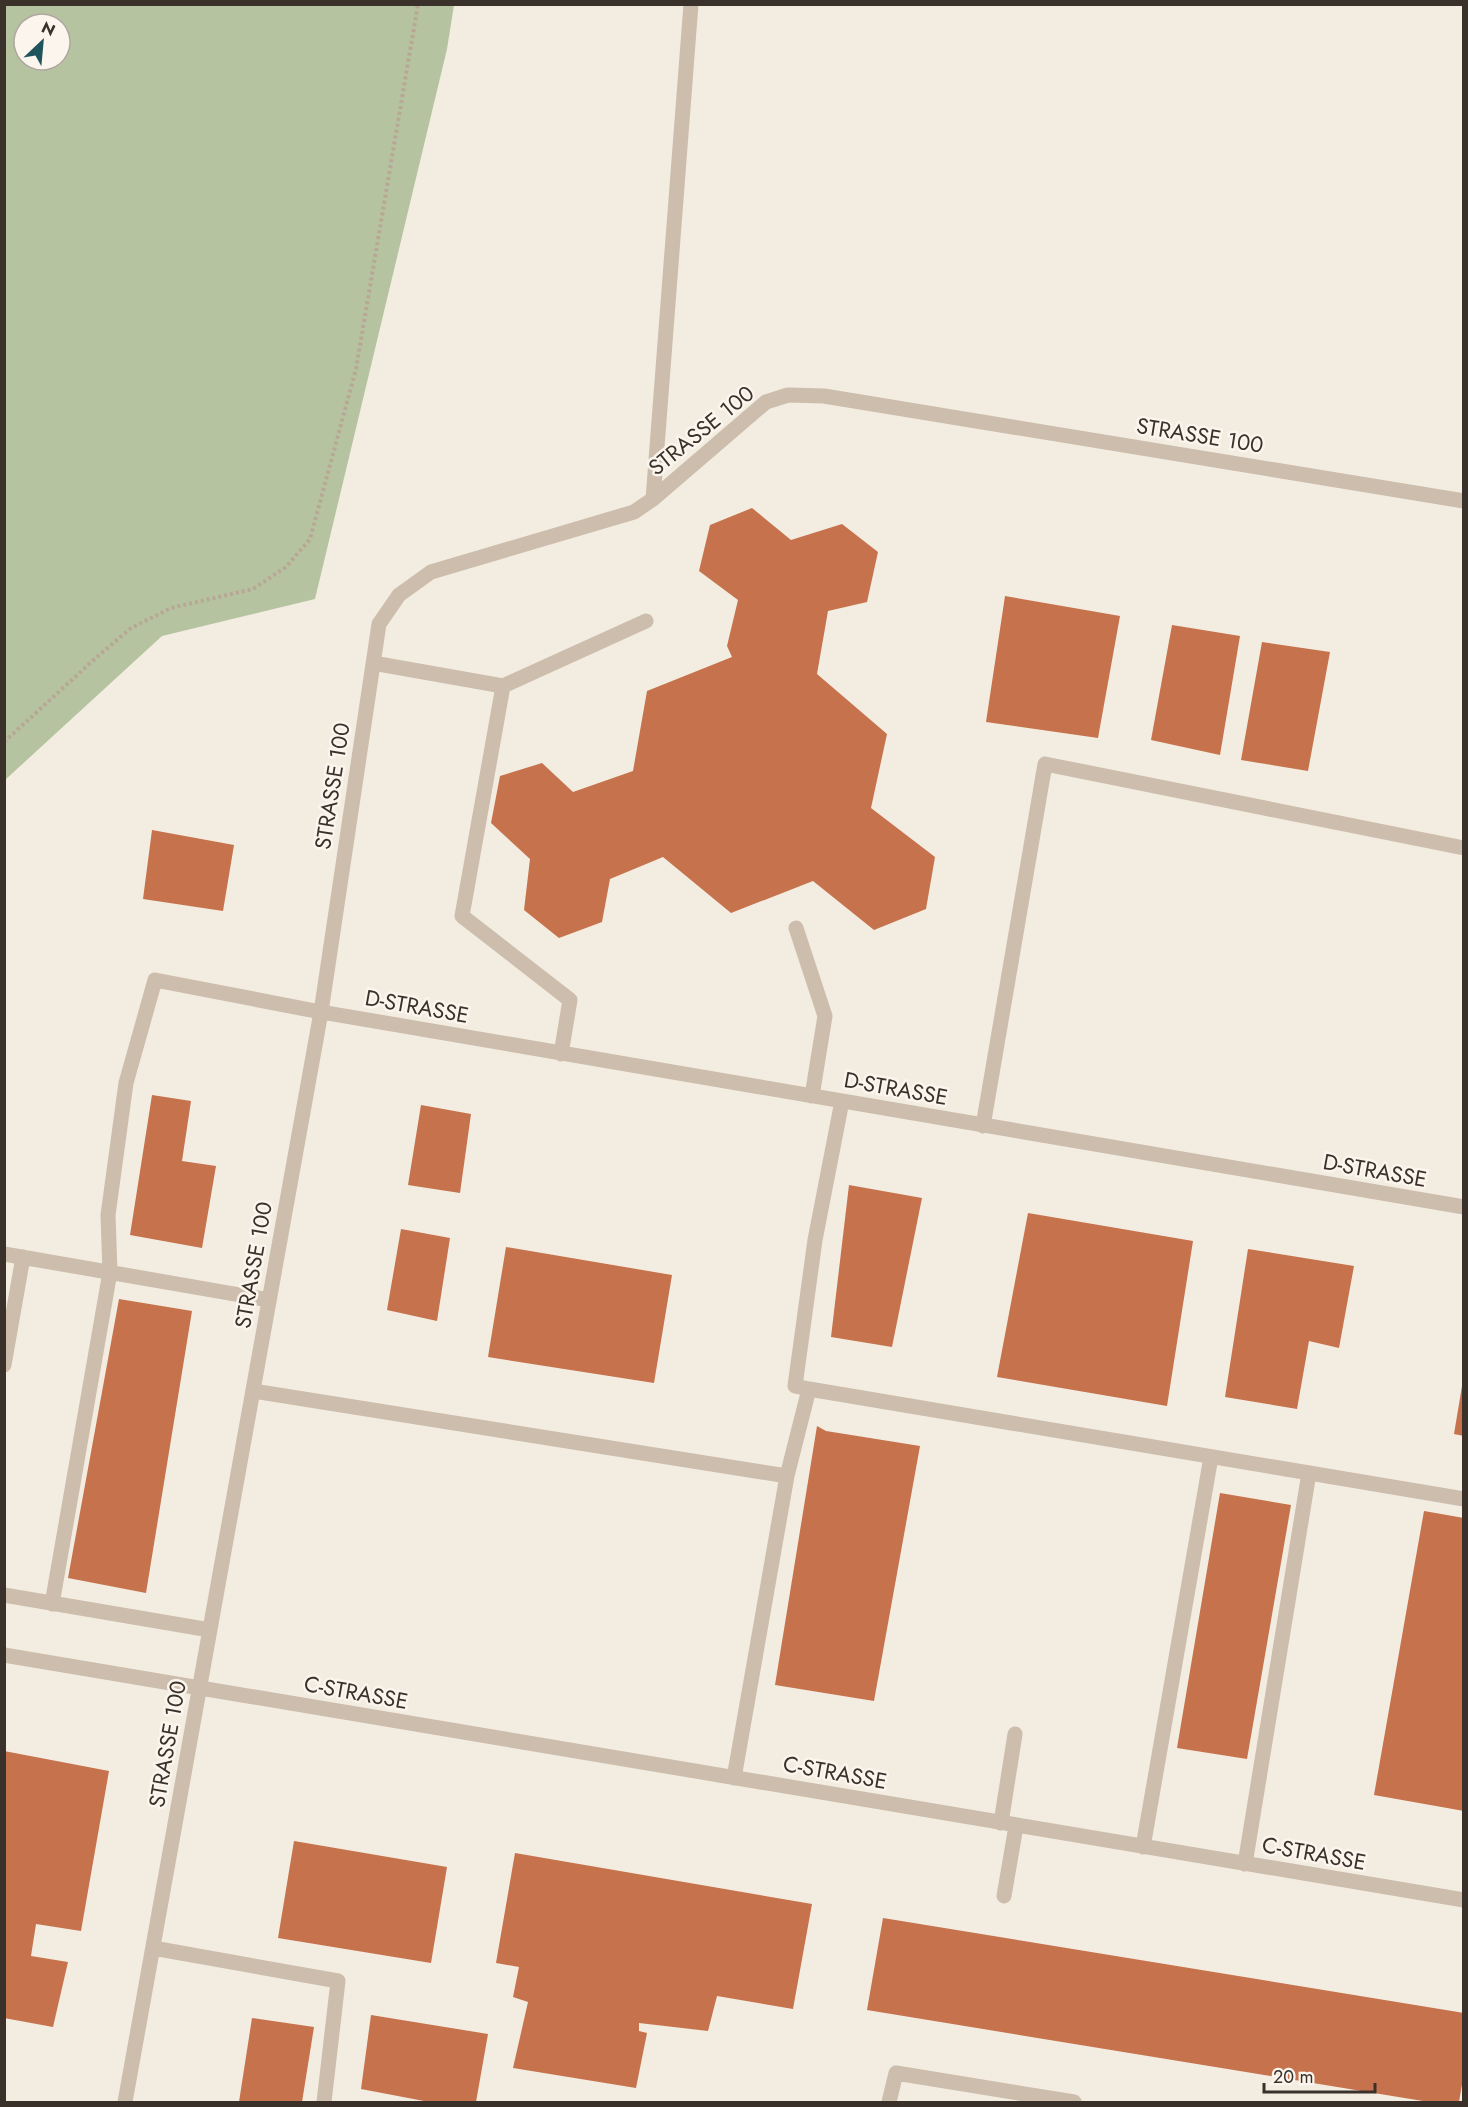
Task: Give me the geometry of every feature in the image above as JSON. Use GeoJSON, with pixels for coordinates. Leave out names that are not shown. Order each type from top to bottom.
{"type":"FeatureCollection","features":[{"type":"Feature","properties":{"kind":"lane"},"geometry":{"type":"LineString","coordinates":[[653,499],[691,4]]}},
{"type":"Feature","properties":{"kind":"lane","name":"STRASSE 100"},"geometry":{"type":"LineString","coordinates":[[125,2103],[321,1012],[379,624],[399,595],[431,572],[634,512],[653,499],[766,402],[788,395],[836,398],[1464,501]]}},
{"type":"Feature","properties":{"kind":"lane"},"geometry":{"type":"LineString","coordinates":[[374,663],[503,686],[646,621]]}},
{"type":"Feature","properties":{"kind":"lane"},"geometry":{"type":"LineString","coordinates":[[503,686],[462,915],[570,1000],[561,1054]]}},
{"type":"Feature","properties":{"kind":"lane"},"geometry":{"type":"LineString","coordinates":[[983,1126],[1045,764],[1464,848]]}},
{"type":"Feature","properties":{"kind":"lane"},"geometry":{"type":"LineString","coordinates":[[796,928],[825,1016],[812,1096]]}},
{"type":"Feature","properties":{"kind":"lane","name":"D-STRASSE"},"geometry":{"type":"LineString","coordinates":[[110,1272],[108,1215],[126,1083],[155,980],[561,1054],[1464,1207]]}},
{"type":"Feature","properties":{"kind":"lane"},"geometry":{"type":"LineString","coordinates":[[842,1101],[815,1240],[795,1386],[1464,1499]]}},
{"type":"Feature","properties":{"kind":"lane"},"geometry":{"type":"LineString","coordinates":[[4,1254],[269,1300]]}},
{"type":"Feature","properties":{"kind":"lane"},"geometry":{"type":"LineString","coordinates":[[4,1365],[23,1257]]}},
{"type":"Feature","properties":{"kind":"lane"},"geometry":{"type":"LineString","coordinates":[[52,1604],[110,1272]]}},
{"type":"Feature","properties":{"kind":"lane"},"geometry":{"type":"LineString","coordinates":[[734,1778],[787,1476],[809,1389]]}},
{"type":"Feature","properties":{"kind":"lane"},"geometry":{"type":"LineString","coordinates":[[253,1391],[787,1476]]}},
{"type":"Feature","properties":{"kind":"lane"},"geometry":{"type":"LineString","coordinates":[[1143,1847],[1211,1456]]}},
{"type":"Feature","properties":{"kind":"lane"},"geometry":{"type":"LineString","coordinates":[[1245,1864],[1309,1473]]}},
{"type":"Feature","properties":{"kind":"lane"},"geometry":{"type":"LineString","coordinates":[[4,1595],[210,1630]]}},
{"type":"Feature","properties":{"kind":"lane","name":"C-STRASSE"},"geometry":{"type":"LineString","coordinates":[[4,1655],[1464,1900]]}},
{"type":"Feature","properties":{"kind":"lane"},"geometry":{"type":"LineString","coordinates":[[1001,1823],[1015,1734]]}},
{"type":"Feature","properties":{"kind":"lane"},"geometry":{"type":"LineString","coordinates":[[1004,1896],[1016,1826]]}},
{"type":"Feature","properties":{"kind":"lane"},"geometry":{"type":"LineString","coordinates":[[153,1948],[338,1981],[324,2103]]}},
{"type":"Feature","properties":{"kind":"lane"},"geometry":{"type":"LineString","coordinates":[[889,2103],[896,2073],[1074,2103]]}},
{"type":"Feature","properties":{"kind":"path"},"geometry":{"type":"LineString","coordinates":[[4,742],[131,628],[171,608],[253,589],[286,567],[310,539],[356,369],[418,4]]}},
{"type":"Feature","properties":{"kind":"green space"},"geometry":{"type":"Polygon","coordinates":[[[5,4],[454,5],[447,49],[315,599],[162,636],[5,780],[5,4]]]}},
{"type":"Feature","properties":{"kind":"building"},"geometry":{"type":"Polygon","coordinates":[[[752,508],[791,540],[842,524],[878,552],[867,602],[828,611],[817,674],[887,734],[871,808],[935,857],[926,909],[874,930],[813,881],[731,913],[663,857],[610,879],[602,922],[559,938],[524,910],[530,859],[491,823],[500,776],[542,763],[573,792],[633,771],[647,691],[732,657],[727,646],[738,600],[699,571],[710,525],[752,508]]]}},
{"type":"Feature","properties":{"kind":"building"},"geometry":{"type":"Polygon","coordinates":[[[1005,596],[1120,616],[1098,738],[986,722],[1005,596]]]}},
{"type":"Feature","properties":{"kind":"building"},"geometry":{"type":"Polygon","coordinates":[[[1172,625],[1240,636],[1220,755],[1151,740],[1172,625]]]}},
{"type":"Feature","properties":{"kind":"building"},"geometry":{"type":"Polygon","coordinates":[[[1262,642],[1330,652],[1308,771],[1241,760],[1262,642]]]}},
{"type":"Feature","properties":{"kind":"building"},"geometry":{"type":"Polygon","coordinates":[[[152,830],[234,845],[223,911],[143,899],[152,830]]]}},
{"type":"Feature","properties":{"kind":"building"},"geometry":{"type":"Polygon","coordinates":[[[152,1095],[191,1101],[182,1161],[216,1166],[202,1248],[130,1235],[152,1095]]]}},
{"type":"Feature","properties":{"kind":"building"},"geometry":{"type":"Polygon","coordinates":[[[421,1105],[471,1114],[460,1193],[408,1185],[421,1105]]]}},
{"type":"Feature","properties":{"kind":"building"},"geometry":{"type":"Polygon","coordinates":[[[849,1185],[922,1198],[892,1347],[831,1337],[849,1185]]]}},
{"type":"Feature","properties":{"kind":"building"},"geometry":{"type":"Polygon","coordinates":[[[1028,1213],[1193,1241],[1167,1406],[997,1377],[1028,1213]]]}},
{"type":"Feature","properties":{"kind":"building"},"geometry":{"type":"Polygon","coordinates":[[[401,1229],[450,1238],[437,1321],[387,1310],[401,1229]]]}},
{"type":"Feature","properties":{"kind":"building"},"geometry":{"type":"Polygon","coordinates":[[[506,1247],[672,1275],[654,1383],[488,1357],[506,1247]]]}},
{"type":"Feature","properties":{"kind":"building"},"geometry":{"type":"Polygon","coordinates":[[[1248,1249],[1354,1266],[1339,1348],[1309,1341],[1297,1409],[1225,1397],[1248,1249]]]}},
{"type":"Feature","properties":{"kind":"building"},"geometry":{"type":"Polygon","coordinates":[[[119,1299],[192,1311],[146,1593],[68,1578],[119,1299]]]}},
{"type":"Feature","properties":{"kind":"building"},"geometry":{"type":"Polygon","coordinates":[[[1462,1386],[1464,1386],[1464,1436],[1454,1434],[1462,1386]]]}},
{"type":"Feature","properties":{"kind":"building"},"geometry":{"type":"Polygon","coordinates":[[[817,1426],[826,1431],[920,1446],[874,1701],[775,1685],[817,1426]]]}},
{"type":"Feature","properties":{"kind":"building"},"geometry":{"type":"Polygon","coordinates":[[[1220,1493],[1291,1505],[1247,1759],[1177,1748],[1220,1493]]]}},
{"type":"Feature","properties":{"kind":"building"},"geometry":{"type":"Polygon","coordinates":[[[1424,1511],[1464,1518],[1464,1811],[1374,1795],[1424,1511]]]}},
{"type":"Feature","properties":{"kind":"building"},"geometry":{"type":"Polygon","coordinates":[[[4,1751],[109,1771],[81,1931],[36,1924],[31,1956],[68,1962],[53,2027],[4,2018],[4,1751]]]}},
{"type":"Feature","properties":{"kind":"building"},"geometry":{"type":"Polygon","coordinates":[[[294,1841],[447,1867],[431,1963],[278,1938],[294,1841]]]}},
{"type":"Feature","properties":{"kind":"building"},"geometry":{"type":"Polygon","coordinates":[[[515,1853],[812,1904],[793,2009],[717,1996],[708,2031],[639,2023],[639,2031],[647,2033],[636,2088],[513,2068],[528,2002],[513,1997],[519,1967],[496,1963],[515,1853]]]}},
{"type":"Feature","properties":{"kind":"building"},"geometry":{"type":"Polygon","coordinates":[[[883,1918],[1464,2013],[1464,2073],[1459,2102],[1429,2102],[867,2010],[883,1918]]]}},
{"type":"Feature","properties":{"kind":"building"},"geometry":{"type":"Polygon","coordinates":[[[371,2015],[488,2034],[476,2102],[423,2102],[361,2089],[371,2015]]]}},
{"type":"Feature","properties":{"kind":"building"},"geometry":{"type":"Polygon","coordinates":[[[252,2018],[314,2027],[302,2102],[239,2102],[252,2018]]]}}]}
